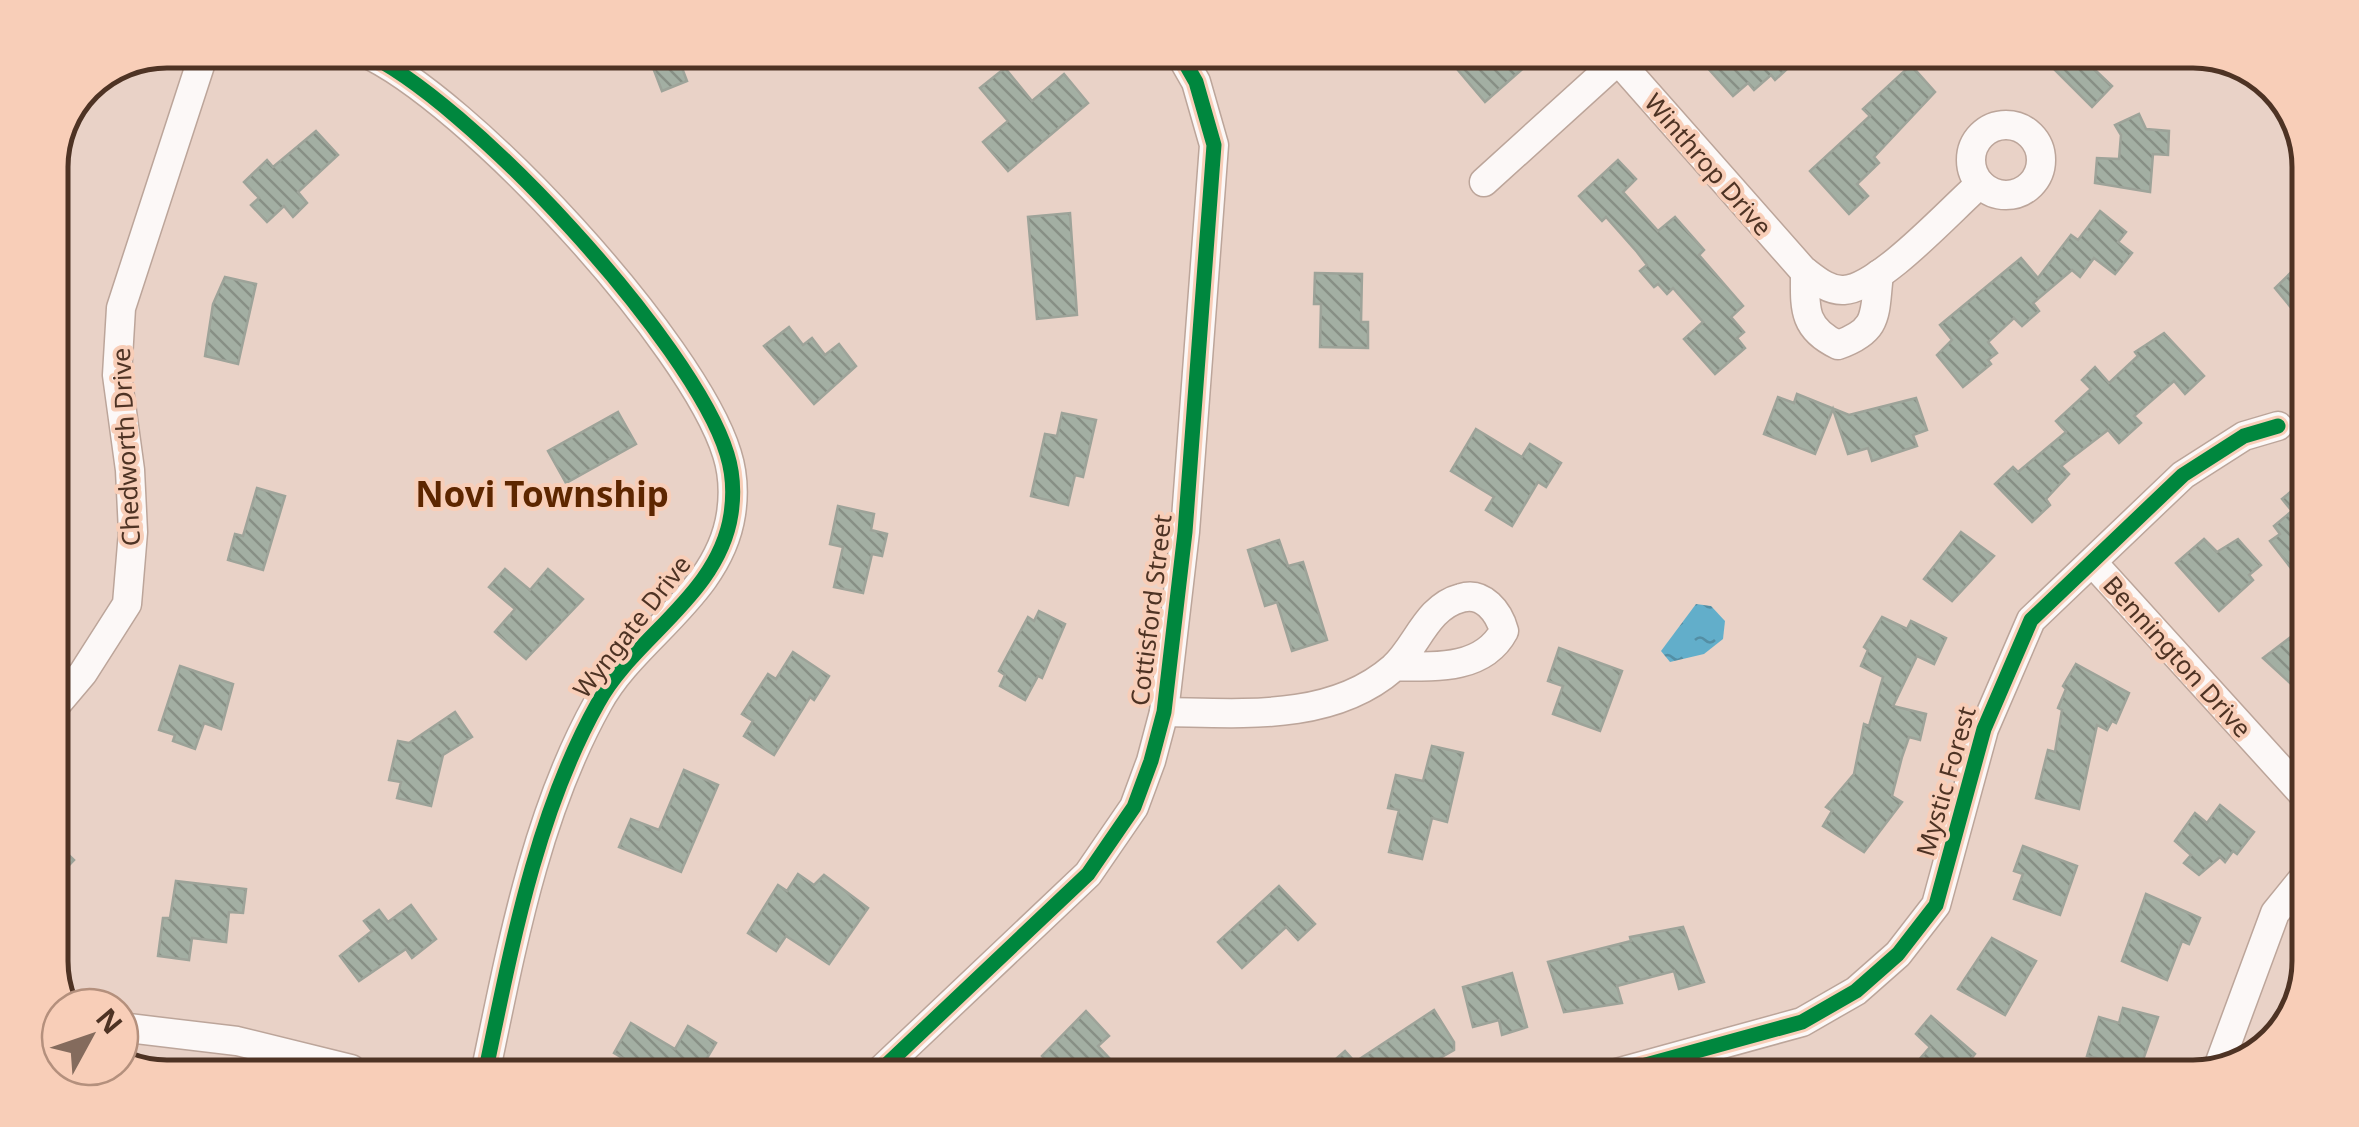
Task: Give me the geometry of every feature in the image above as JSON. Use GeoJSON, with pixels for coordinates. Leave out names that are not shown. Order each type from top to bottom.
{"type":"FeatureCollection","features":[{"type":"Feature","properties":{"kind":"street","name":"Chedworth Drive"},"geometry":{"type":"LineString","coordinates":[[68,691],[127,604],[133,532],[117,376],[121,308],[200,68]]}},
{"type":"Feature","properties":{"kind":"street","name":"Wyngate Drive"},"geometry":{"type":"LineString","coordinates":[[387,68],[460,118],[518,172],[620,286],[716,425],[728,456],[733,488],[722,547],[700,582],[600,698],[556,784],[488,1060]]}},
{"type":"Feature","properties":{"kind":"street","name":"Cottisford Street"},"geometry":{"type":"LineString","coordinates":[[892,1060],[1088,874],[1134,807],[1164,712],[1192,457],[1214,145],[1196,82],[1188,68]]}},
{"type":"Feature","properties":{"kind":"street"},"geometry":{"type":"LineString","coordinates":[[1484,182],[1607,68]]}},
{"type":"Feature","properties":{"kind":"street","name":"Winthrop Drive"},"geometry":{"type":"LineString","coordinates":[[1627,68],[1805,272],[1823,285],[1844,290],[1879,274]]}},
{"type":"Feature","properties":{"kind":"street"},"geometry":{"type":"LineString","coordinates":[[1805,272],[1806,316],[1825,340],[1838,346],[1860,337],[1873,323],[1879,274],[1980,184]]}},
{"type":"Feature","properties":{"kind":"street","name":"Mystic Forest"},"geometry":{"type":"LineString","coordinates":[[1695,1060],[1802,1022],[1856,991],[1898,954],[1936,905],[1984,729],[2031,620],[2183,475],[2244,436],[2278,426]]}},
{"type":"Feature","properties":{"kind":"street","name":"Bennington Drive"},"geometry":{"type":"LineString","coordinates":[[2093,563],[2292,782]]}},
{"type":"Feature","properties":{"kind":"street"},"geometry":{"type":"LineString","coordinates":[[1164,712],[1271,714],[1321,704],[1370,684],[1395,666]]}},
{"type":"Feature","properties":{"kind":"street"},"geometry":{"type":"LineString","coordinates":[[2223,1054],[2276,913],[2292,893]]}},
{"type":"Feature","properties":{"kind":"street"},"geometry":{"type":"LineString","coordinates":[[140,1029],[236,1041],[314,1060]]}},
{"type":"Feature","properties":{"kind":"water"},"geometry":{"type":"Polygon","coordinates":[[[1696,604],[1711,606],[1725,621],[1723,639],[1704,654],[1670,662],[1661,651],[1696,604]]]}},
{"type":"Feature","properties":{"kind":"building"},"geometry":{"type":"Polygon","coordinates":[[[653,68],[682,68],[687,81],[662,91],[653,68]]]}},
{"type":"Feature","properties":{"kind":"building"},"geometry":{"type":"Polygon","coordinates":[[[1005,68],[1032,101],[1064,74],[1088,103],[1008,171],[983,142],[1008,121],[980,88],[1005,68]]]}},
{"type":"Feature","properties":{"kind":"building"},"geometry":{"type":"Polygon","coordinates":[[[1456,68],[1523,68],[1485,102],[1456,68]]]}},
{"type":"Feature","properties":{"kind":"building"},"geometry":{"type":"Polygon","coordinates":[[[1708,68],[1788,68],[1775,80],[1771,75],[1754,90],[1748,83],[1733,96],[1708,68]]]}},
{"type":"Feature","properties":{"kind":"building"},"geometry":{"type":"Polygon","coordinates":[[[1908,68],[1914,68],[1935,92],[1874,157],[1879,163],[1857,184],[1868,196],[1849,214],[1810,171],[1870,116],[1863,109],[1908,68]]]}},
{"type":"Feature","properties":{"kind":"building"},"geometry":{"type":"Polygon","coordinates":[[[2053,68],[2095,68],[2112,86],[2092,107],[2053,68]]]}},
{"type":"Feature","properties":{"kind":"building"},"geometry":{"type":"Polygon","coordinates":[[[2139,114],[2146,129],[2169,131],[2168,155],[2153,154],[2150,192],[2095,183],[2097,158],[2119,159],[2121,135],[2115,125],[2139,114]]]}},
{"type":"Feature","properties":{"kind":"building"},"geometry":{"type":"Polygon","coordinates":[[[316,131],[338,155],[298,192],[307,203],[293,217],[284,206],[267,222],[251,205],[259,198],[244,182],[267,160],[273,167],[316,131]]]}},
{"type":"Feature","properties":{"kind":"building"},"geometry":{"type":"Polygon","coordinates":[[[1618,160],[1636,179],[1623,192],[1658,231],[1675,217],[1704,250],[1699,255],[1743,306],[1731,317],[1744,332],[1737,338],[1745,348],[1715,374],[1684,339],[1703,322],[1673,288],[1667,294],[1658,284],[1654,287],[1640,271],[1647,265],[1637,252],[1606,217],[1602,221],[1579,196],[1618,160]]]}},
{"type":"Feature","properties":{"kind":"building"},"geometry":{"type":"Polygon","coordinates":[[[2100,211],[2126,232],[2118,242],[2132,253],[2115,274],[2094,258],[2080,277],[2072,270],[2033,303],[2039,311],[2022,326],[2014,318],[1988,342],[1997,353],[1988,360],[1991,364],[1963,387],[1937,355],[1952,340],[1940,325],[2021,258],[2038,278],[2071,235],[2078,240],[2100,211]]]}},
{"type":"Feature","properties":{"kind":"building"},"geometry":{"type":"Polygon","coordinates":[[[1070,213],[1077,315],[1037,319],[1028,217],[1070,213]]]}},
{"type":"Feature","properties":{"kind":"building"},"geometry":{"type":"Polygon","coordinates":[[[2291,272],[2291,308],[2275,288],[2291,272]]]}},
{"type":"Feature","properties":{"kind":"building"},"geometry":{"type":"Polygon","coordinates":[[[1315,273],[1362,274],[1361,322],[1368,322],[1368,348],[1320,347],[1321,304],[1314,304],[1315,273]]]}},
{"type":"Feature","properties":{"kind":"building"},"geometry":{"type":"Polygon","coordinates":[[[225,277],[256,284],[238,364],[205,356],[213,304],[225,277]]]}},
{"type":"Feature","properties":{"kind":"building"},"geometry":{"type":"Polygon","coordinates":[[[789,327],[803,345],[812,338],[825,355],[839,344],[856,366],[814,404],[764,346],[789,327]]]}},
{"type":"Feature","properties":{"kind":"building"},"geometry":{"type":"Polygon","coordinates":[[[2164,333],[2204,376],[2185,394],[2174,381],[2134,416],[2141,423],[2119,443],[2108,430],[2061,466],[2069,474],[2046,499],[2050,505],[2032,522],[1995,484],[2013,467],[2018,472],[2066,432],[2056,421],[2091,389],[2082,380],[2095,367],[2109,383],[2138,356],[2135,352],[2164,333]]]}},
{"type":"Feature","properties":{"kind":"building"},"geometry":{"type":"Polygon","coordinates":[[[1797,394],[1849,415],[1916,398],[1927,430],[1913,435],[1917,446],[1872,461],[1868,448],[1848,454],[1833,409],[1815,454],[1764,434],[1778,397],[1794,403],[1797,394]]]}},
{"type":"Feature","properties":{"kind":"building"},"geometry":{"type":"Polygon","coordinates":[[[618,412],[636,444],[566,483],[548,451],[618,412]]]}},
{"type":"Feature","properties":{"kind":"building"},"geometry":{"type":"Polygon","coordinates":[[[1062,413],[1096,420],[1083,477],[1075,475],[1068,505],[1031,496],[1045,434],[1057,436],[1062,413]]]}},
{"type":"Feature","properties":{"kind":"building"},"geometry":{"type":"Polygon","coordinates":[[[1476,429],[1522,457],[1530,444],[1561,463],[1546,487],[1538,482],[1512,526],[1486,510],[1494,497],[1451,471],[1476,429]]]}},
{"type":"Feature","properties":{"kind":"building"},"geometry":{"type":"Polygon","coordinates":[[[257,488],[285,496],[263,570],[228,560],[235,534],[243,536],[257,488]]]}},
{"type":"Feature","properties":{"kind":"building"},"geometry":{"type":"Polygon","coordinates":[[[2291,491],[2291,510],[2282,499],[2291,491]]]}},
{"type":"Feature","properties":{"kind":"building"},"geometry":{"type":"Polygon","coordinates":[[[838,506],[874,514],[871,530],[887,534],[882,556],[872,554],[863,593],[834,587],[843,547],[830,544],[838,506]]]}},
{"type":"Feature","properties":{"kind":"building"},"geometry":{"type":"Polygon","coordinates":[[[2291,511],[2292,569],[2270,541],[2280,534],[2274,526],[2291,511]]]}},
{"type":"Feature","properties":{"kind":"building"},"geometry":{"type":"Polygon","coordinates":[[[1961,532],[1994,556],[1952,601],[1924,579],[1961,532]]]}},
{"type":"Feature","properties":{"kind":"building"},"geometry":{"type":"Polygon","coordinates":[[[2204,539],[2217,552],[2238,539],[2261,565],[2249,575],[2253,580],[2219,611],[2176,563],[2204,539]]]}},
{"type":"Feature","properties":{"kind":"building"},"geometry":{"type":"Polygon","coordinates":[[[1279,540],[1288,566],[1303,562],[1327,640],[1292,651],[1277,602],[1265,606],[1248,550],[1279,540]]]}},
{"type":"Feature","properties":{"kind":"building"},"geometry":{"type":"Polygon","coordinates":[[[505,569],[530,590],[548,569],[583,599],[526,659],[495,632],[515,609],[489,587],[505,569]]]}},
{"type":"Feature","properties":{"kind":"building"},"geometry":{"type":"Polygon","coordinates":[[[1039,611],[1065,624],[1042,678],[1038,676],[1025,700],[1000,686],[1005,675],[999,671],[1028,617],[1034,621],[1039,611]]]}},
{"type":"Feature","properties":{"kind":"building"},"geometry":{"type":"Polygon","coordinates":[[[1882,617],[1907,629],[1911,621],[1946,638],[1934,664],[1917,656],[1893,706],[1926,714],[1920,740],[1909,737],[1902,757],[1892,796],[1902,802],[1864,852],[1823,826],[1832,811],[1826,807],[1854,774],[1864,724],[1869,726],[1883,677],[1861,666],[1868,650],[1864,647],[1882,617]]]}},
{"type":"Feature","properties":{"kind":"building"},"geometry":{"type":"Polygon","coordinates":[[[2292,636],[2292,685],[2263,658],[2292,636]]]}},
{"type":"Feature","properties":{"kind":"building"},"geometry":{"type":"Polygon","coordinates":[[[1559,648],[1622,671],[1600,731],[1553,714],[1563,686],[1548,681],[1559,648]]]}},
{"type":"Feature","properties":{"kind":"building"},"geometry":{"type":"Polygon","coordinates":[[[793,652],[829,676],[814,700],[810,697],[774,755],[744,736],[753,721],[742,714],[768,674],[776,679],[793,652]]]}},
{"type":"Feature","properties":{"kind":"building"},"geometry":{"type":"Polygon","coordinates":[[[2076,664],[2129,693],[2116,723],[2112,721],[2107,730],[2097,725],[2079,809],[2036,798],[2048,750],[2055,752],[2062,710],[2058,708],[2066,689],[2063,686],[2076,664]]]}},
{"type":"Feature","properties":{"kind":"building"},"geometry":{"type":"Polygon","coordinates":[[[180,666],[233,684],[221,729],[204,723],[195,749],[173,741],[175,735],[159,730],[180,666]]]}},
{"type":"Feature","properties":{"kind":"building"},"geometry":{"type":"Polygon","coordinates":[[[455,712],[472,737],[443,755],[431,806],[397,798],[401,782],[389,780],[398,741],[409,743],[455,712]]]}},
{"type":"Feature","properties":{"kind":"building"},"geometry":{"type":"Polygon","coordinates":[[[1432,746],[1463,753],[1447,822],[1432,818],[1422,859],[1389,852],[1399,810],[1388,808],[1396,775],[1423,781],[1432,746]]]}},
{"type":"Feature","properties":{"kind":"building"},"geometry":{"type":"Polygon","coordinates":[[[684,770],[718,785],[681,872],[619,847],[631,819],[659,830],[684,770]]]}},
{"type":"Feature","properties":{"kind":"building"},"geometry":{"type":"Polygon","coordinates":[[[2220,805],[2254,832],[2237,854],[2233,851],[2225,862],[2220,857],[2199,875],[2184,863],[2191,855],[2175,841],[2195,813],[2207,823],[2220,805]]]}},
{"type":"Feature","properties":{"kind":"building"},"geometry":{"type":"Polygon","coordinates":[[[2023,846],[2077,866],[2060,915],[2014,899],[2023,874],[2014,871],[2023,846]]]}},
{"type":"Feature","properties":{"kind":"building"},"geometry":{"type":"Polygon","coordinates":[[[798,874],[814,885],[824,875],[868,908],[829,964],[786,936],[776,951],[748,933],[778,885],[787,891],[798,874]]]}},
{"type":"Feature","properties":{"kind":"building"},"geometry":{"type":"Polygon","coordinates":[[[176,881],[246,889],[243,913],[229,912],[226,942],[192,938],[189,960],[158,956],[163,918],[170,918],[176,881]]]}},
{"type":"Feature","properties":{"kind":"building"},"geometry":{"type":"Polygon","coordinates":[[[1279,886],[1315,924],[1298,940],[1286,927],[1242,968],[1218,942],[1279,886]]]}},
{"type":"Feature","properties":{"kind":"building"},"geometry":{"type":"Polygon","coordinates":[[[2146,894],[2200,918],[2189,944],[2182,941],[2167,980],[2122,961],[2146,894]]]}},
{"type":"Feature","properties":{"kind":"building"},"geometry":{"type":"Polygon","coordinates":[[[411,905],[436,939],[412,958],[406,949],[359,981],[340,956],[372,931],[364,921],[379,910],[388,922],[411,905]]]}},
{"type":"Feature","properties":{"kind":"building"},"geometry":{"type":"Polygon","coordinates":[[[1683,927],[1704,982],[1679,989],[1674,971],[1617,986],[1622,1003],[1564,1012],[1548,962],[1631,941],[1630,937],[1683,927]]]}},
{"type":"Feature","properties":{"kind":"building"},"geometry":{"type":"Polygon","coordinates":[[[1992,938],[2036,961],[2005,1015],[1958,989],[1992,938]]]}},
{"type":"Feature","properties":{"kind":"building"},"geometry":{"type":"Polygon","coordinates":[[[1512,973],[1527,1027],[1502,1035],[1499,1020],[1473,1027],[1463,987],[1512,973]]]}},
{"type":"Feature","properties":{"kind":"building"},"geometry":{"type":"Polygon","coordinates":[[[2123,1008],[2158,1017],[2143,1060],[2087,1056],[2099,1017],[2119,1023],[2123,1008]]]}},
{"type":"Feature","properties":{"kind":"building"},"geometry":{"type":"Polygon","coordinates":[[[1434,1010],[1454,1042],[1454,1050],[1437,1060],[1358,1060],[1434,1010]]]}},
{"type":"Feature","properties":{"kind":"building"},"geometry":{"type":"Polygon","coordinates":[[[1086,1011],[1109,1036],[1098,1046],[1109,1060],[1046,1060],[1042,1056],[1086,1011]]]}},
{"type":"Feature","properties":{"kind":"building"},"geometry":{"type":"Polygon","coordinates":[[[1931,1016],[1975,1054],[1970,1060],[1919,1060],[1930,1047],[1916,1034],[1931,1016]]]}},
{"type":"Feature","properties":{"kind":"building"},"geometry":{"type":"Polygon","coordinates":[[[631,1023],[675,1049],[688,1026],[716,1043],[706,1060],[626,1060],[614,1053],[631,1023]]]}},
{"type":"Feature","properties":{"kind":"building"},"geometry":{"type":"Polygon","coordinates":[[[1345,1051],[1353,1060],[1335,1060],[1345,1051]]]}},
{"type":"Feature","properties":{"kind":"cycle path"},"geometry":{"type":"LineString","coordinates":[[390,68],[459,118],[515,170],[624,290],[671,351],[706,407],[727,454],[732,476],[731,514],[710,569],[613,680],[576,746],[529,881],[488,1060]]}},
{"type":"Feature","properties":{"kind":"cycle path"},"geometry":{"type":"LineString","coordinates":[[892,1060],[1088,874],[1134,807],[1151,761],[1164,712],[1185,532],[1214,145],[1196,82],[1188,68]]}},
{"type":"Feature","properties":{"kind":"cycle path"},"geometry":{"type":"LineString","coordinates":[[1664,1060],[1802,1022],[1856,991],[1898,954],[1936,905],[1984,729],[2031,620],[2183,475],[2244,436],[2278,426]]}},
{"type":"Feature","properties":{"kind":"district","name":"Novi Township"},"geometry":{"type":"Point","coordinates":[542,493]}}]}
